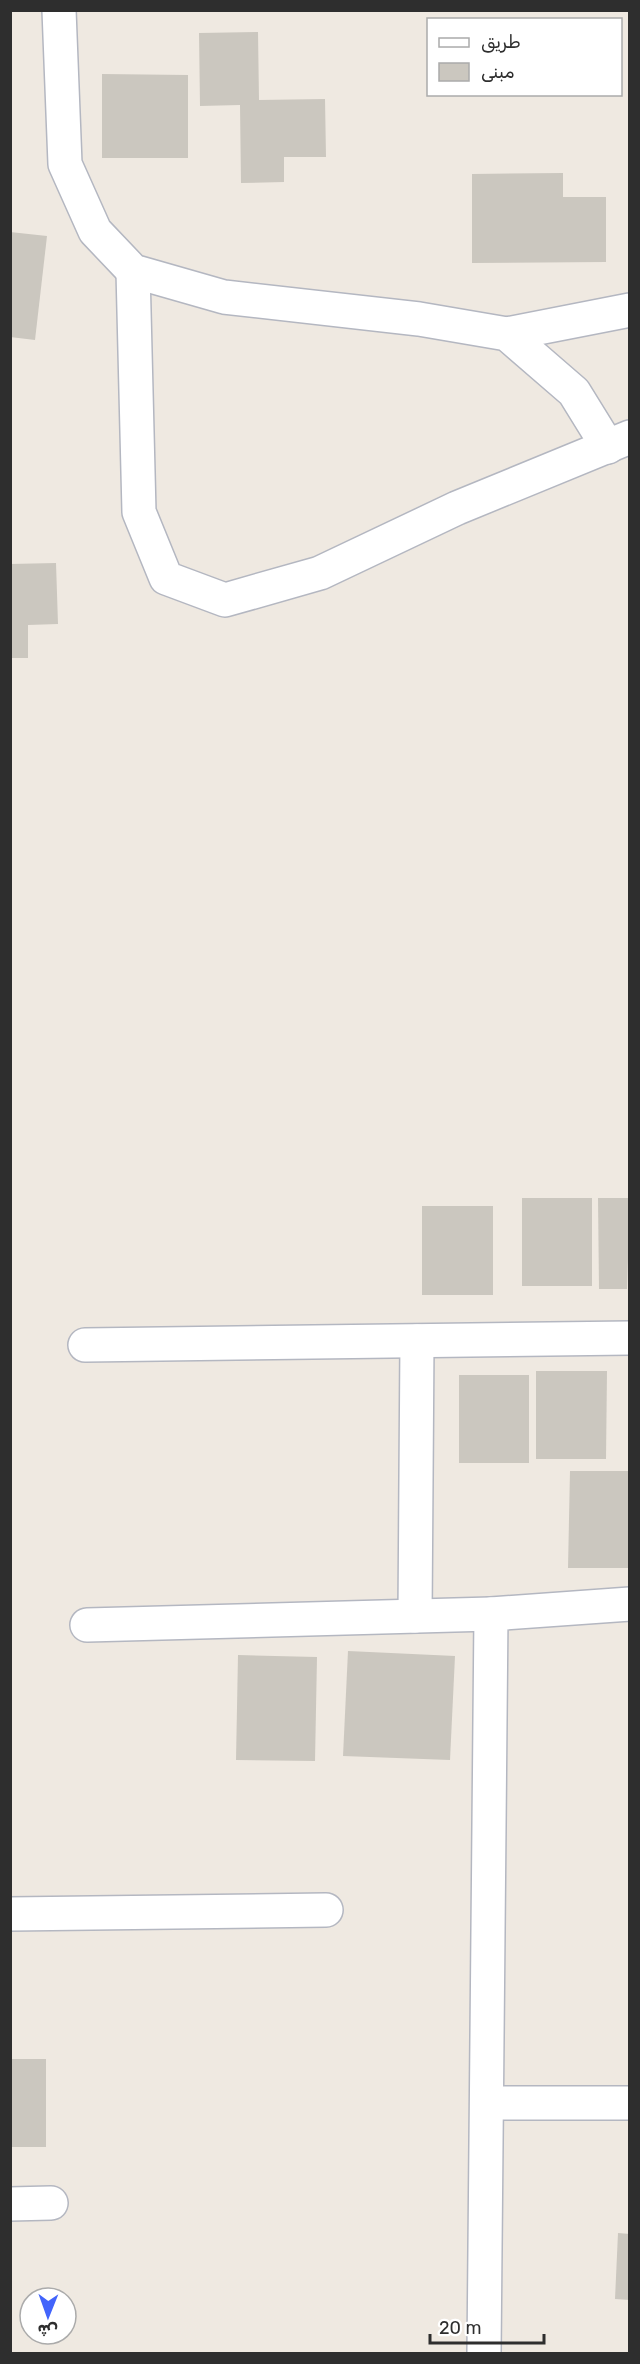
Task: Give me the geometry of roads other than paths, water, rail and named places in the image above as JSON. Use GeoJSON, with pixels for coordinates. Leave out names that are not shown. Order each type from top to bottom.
{"type":"FeatureCollection","features":[{"type":"Feature","properties":{"kind":"street"},"geometry":{"type":"LineString","coordinates":[[59,10],[65,164],[94,231],[133,271],[224,297],[419,319],[507,334],[630,310]]}},
{"type":"Feature","properties":{"kind":"street"},"geometry":{"type":"LineString","coordinates":[[133,271],[139,512],[166,578],[225,600],[320,573],[457,507],[619,442],[574,392],[507,334]]}},
{"type":"Feature","properties":{"kind":"street"},"geometry":{"type":"LineString","coordinates":[[85,1345],[630,1338]]}},
{"type":"Feature","properties":{"kind":"street"},"geometry":{"type":"LineString","coordinates":[[415,1616],[417,1341]]}},
{"type":"Feature","properties":{"kind":"street"},"geometry":{"type":"LineString","coordinates":[[87,1625],[491,1614],[630,1604]]}},
{"type":"Feature","properties":{"kind":"street"},"geometry":{"type":"LineString","coordinates":[[484,2354],[491,1614]]}},
{"type":"Feature","properties":{"kind":"street"},"geometry":{"type":"LineString","coordinates":[[10,1914],[326,1910]]}},
{"type":"Feature","properties":{"kind":"street"},"geometry":{"type":"LineString","coordinates":[[487,2103],[630,2103]]}},
{"type":"Feature","properties":{"kind":"street"},"geometry":{"type":"LineString","coordinates":[[10,2204],[51,2204]]}}]}
